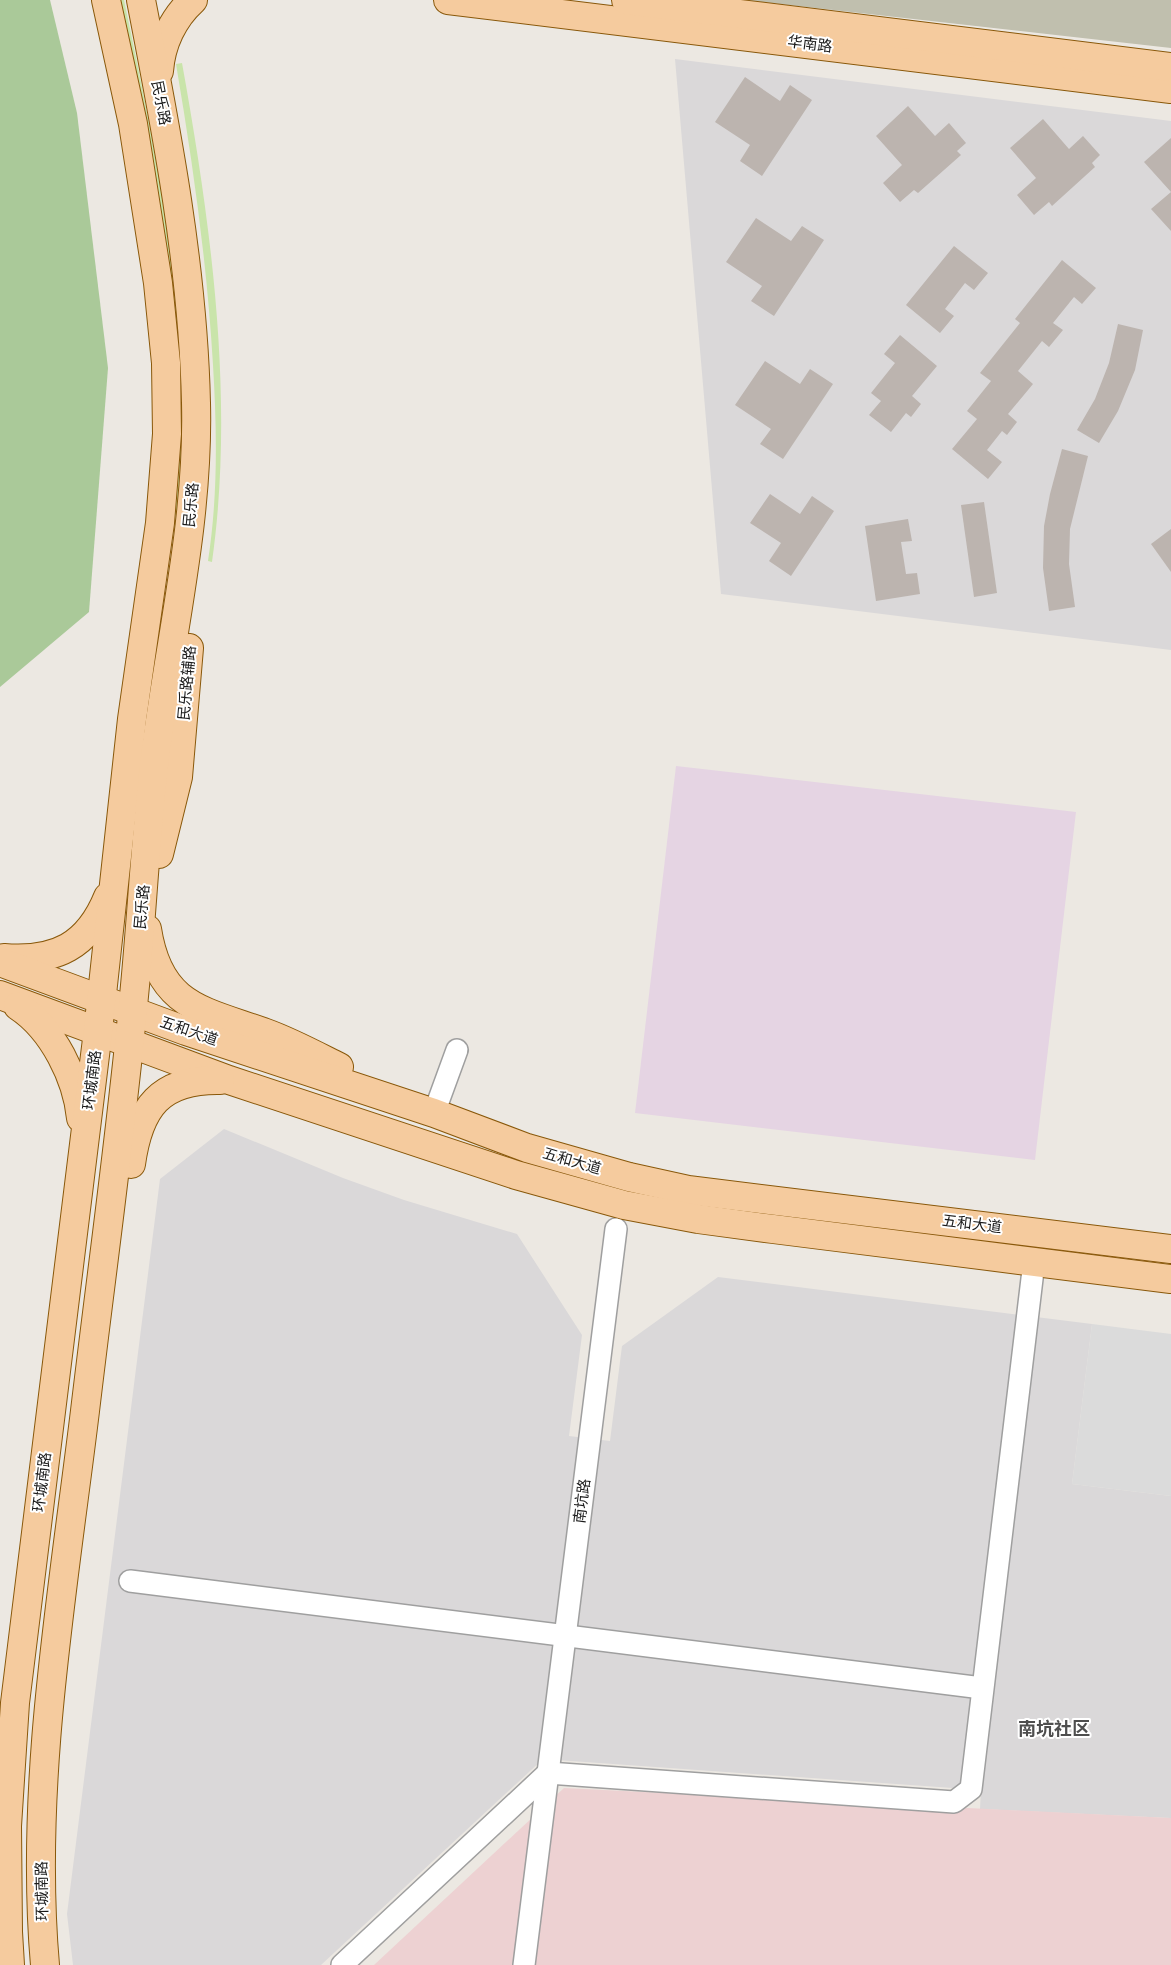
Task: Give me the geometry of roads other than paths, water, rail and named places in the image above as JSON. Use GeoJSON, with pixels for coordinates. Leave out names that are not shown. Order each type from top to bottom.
{"type":"FeatureCollection","features":[{"type":"Feature","properties":{"kind":"main road","name":"民乐路"},"geometry":{"type":"LineString","coordinates":[[102,1000],[132,719],[162,502],[167,434],[166,363],[147,204],[131,114],[106,0]]}},
{"type":"Feature","properties":{"kind":"main road","name":"民乐路"},"geometry":{"type":"LineString","coordinates":[[133,1011],[156,752],[190,528],[196,405],[192,337],[169,143],[141,0]]}},
{"type":"Feature","properties":{"kind":"main road"},"geometry":{"type":"LineString","coordinates":[[158,87],[162,55],[168,34],[181,12],[193,0]]}},
{"type":"Feature","properties":{"kind":"main road","name":"华南路"},"geometry":{"type":"LineString","coordinates":[[448,0],[1171,89]]}},
{"type":"Feature","properties":{"kind":"main road","name":"华南路"},"geometry":{"type":"LineString","coordinates":[[626,0],[1171,67]]}},
{"type":"Feature","properties":{"kind":"main road","name":"民乐路辅路"},"geometry":{"type":"LineString","coordinates":[[143,899],[165,838],[178,778],[192,696],[187,660],[205,543],[194,464]]}},
{"type":"Feature","properties":{"kind":"main road"},"geometry":{"type":"LineString","coordinates":[[0,957],[40,958],[54,955],[71,946],[95,923],[115,880]]}},
{"type":"Feature","properties":{"kind":"main road"},"geometry":{"type":"LineString","coordinates":[[143,899],[149,939],[156,966],[163,980],[186,1002],[292,1044],[434,1113]]}},
{"type":"Feature","properties":{"kind":"main road","name":"五和大道"},"geometry":{"type":"LineString","coordinates":[[0,962],[133,1011],[434,1113],[527,1148],[629,1177],[688,1190],[1171,1249]]}},
{"type":"Feature","properties":{"kind":"main road"},"geometry":{"type":"LineString","coordinates":[[1,996],[28,1012],[45,1032],[58,1052],[71,1077],[80,1110],[84,1144]]}},
{"type":"Feature","properties":{"kind":"main road","name":"五和大道"},"geometry":{"type":"LineString","coordinates":[[1,996],[229,1080],[516,1175],[624,1205],[698,1219],[1171,1279]]}},
{"type":"Feature","properties":{"kind":"main road","name":"环城南路"},"geometry":{"type":"LineString","coordinates":[[10,1965],[7,1826],[15,1704],[102,1000]]}},
{"type":"Feature","properties":{"kind":"main road","name":"环城南路"},"geometry":{"type":"LineString","coordinates":[[45,1965],[42,1935],[41,1827],[50,1708],[133,1011]]}},
{"type":"Feature","properties":{"kind":"main road"},"geometry":{"type":"LineString","coordinates":[[69,1262],[102,1266],[127,1193],[135,1137],[144,1114],[160,1096],[178,1085],[203,1079],[229,1080]]}},
{"type":"Feature","properties":{"kind":"street"},"geometry":{"type":"LineString","coordinates":[[434,1113],[457,1050]]}},
{"type":"Feature","properties":{"kind":"street","name":"南坑路"},"geometry":{"type":"LineString","coordinates":[[524,1965],[616,1229]]}},
{"type":"Feature","properties":{"kind":"street"},"geometry":{"type":"LineString","coordinates":[[342,1965],[548,1773],[954,1802],[971,1789],[1034,1262]]}},
{"type":"Feature","properties":{"kind":"street"},"geometry":{"type":"LineString","coordinates":[[130,1581],[982,1688]]}},
{"type":"Feature","properties":{"kind":"district","name":"南坑社区"},"geometry":{"type":"Point","coordinates":[1054,1729]}}]}
